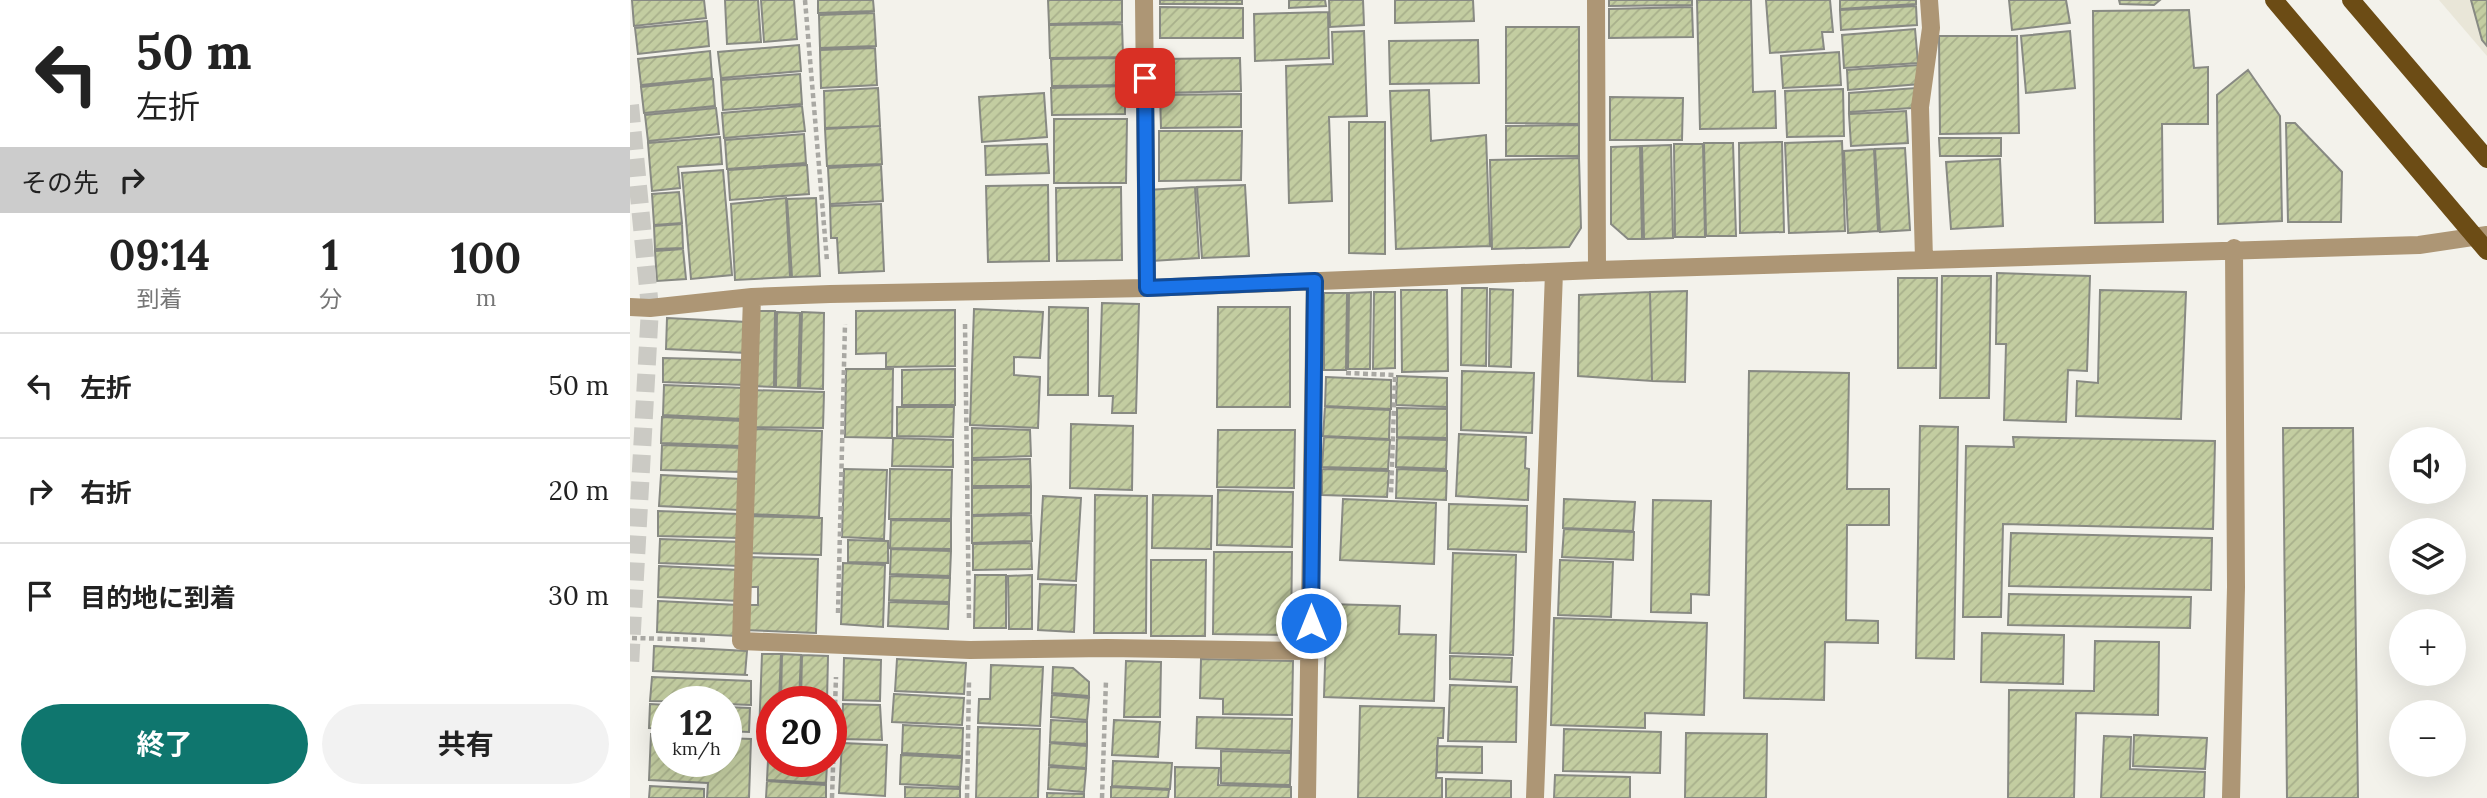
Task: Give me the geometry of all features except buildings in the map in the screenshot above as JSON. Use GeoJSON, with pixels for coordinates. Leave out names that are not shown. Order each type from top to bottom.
{"type":"FeatureCollection","features":[{"type":"Feature","properties":{"kind":"main road"},"geometry":{"type":"LineString","coordinates":[[2274,0],[2483,241]]}},
{"type":"Feature","properties":{"kind":"main road"},"geometry":{"type":"LineString","coordinates":[[2351,0],[2487,159]]}},
{"type":"Feature","properties":{"kind":"street"},"geometry":{"type":"LineString","coordinates":[[1144,0],[1147,288]]}},
{"type":"Feature","properties":{"kind":"street"},"geometry":{"type":"LineString","coordinates":[[1596,0],[1597,270]]}},
{"type":"Feature","properties":{"kind":"street"},"geometry":{"type":"LineString","coordinates":[[1924,260],[1920,107],[1931,28],[1929,0]]}},
{"type":"Feature","properties":{"kind":"street"},"geometry":{"type":"LineString","coordinates":[[630,307],[650,308],[830,294],[1147,288],[1597,270],[2483,241]]}},
{"type":"Feature","properties":{"kind":"street"},"geometry":{"type":"LineString","coordinates":[[2231,798],[2236,587],[2234,248]]}},
{"type":"Feature","properties":{"kind":"street"},"geometry":{"type":"LineString","coordinates":[[1535,798],[1554,272]]}},
{"type":"Feature","properties":{"kind":"street"},"geometry":{"type":"LineString","coordinates":[[1307,798],[1315,281]]}},
{"type":"Feature","properties":{"kind":"street"},"geometry":{"type":"LineString","coordinates":[[752,298],[741,641],[970,650],[1107,648],[1310,651]]}},
{"type":"Feature","properties":{"kind":"path"},"geometry":{"type":"LineString","coordinates":[[805,0],[830,294],[845,317],[832,798]]}},
{"type":"Feature","properties":{"kind":"path"},"geometry":{"type":"LineString","coordinates":[[965,292],[970,650],[967,798]]}},
{"type":"Feature","properties":{"kind":"path"},"geometry":{"type":"LineString","coordinates":[[1313,372],[1395,375],[1391,494]]}},
{"type":"Feature","properties":{"kind":"path"},"geometry":{"type":"LineString","coordinates":[[632,638],[741,641]]}},
{"type":"Feature","properties":{"kind":"path"},"geometry":{"type":"LineString","coordinates":[[1102,798],[1107,648]]}},
{"type":"Feature","properties":{"kind":"shaded area"},"geometry":{"type":"Polygon","coordinates":[[[2439,0],[2487,0],[2487,56],[2439,0]]]}},
{"type":"Feature","properties":{"kind":"tunnel"},"geometry":{"type":"LineString","coordinates":[[630,105],[650,308],[630,666]]}},
{"type":"Feature","properties":{"kind":"route"},"geometry":{"type":"LineString","coordinates":[[1145,78],[1147,288],[1315,281],[1311,623]]}}]}
